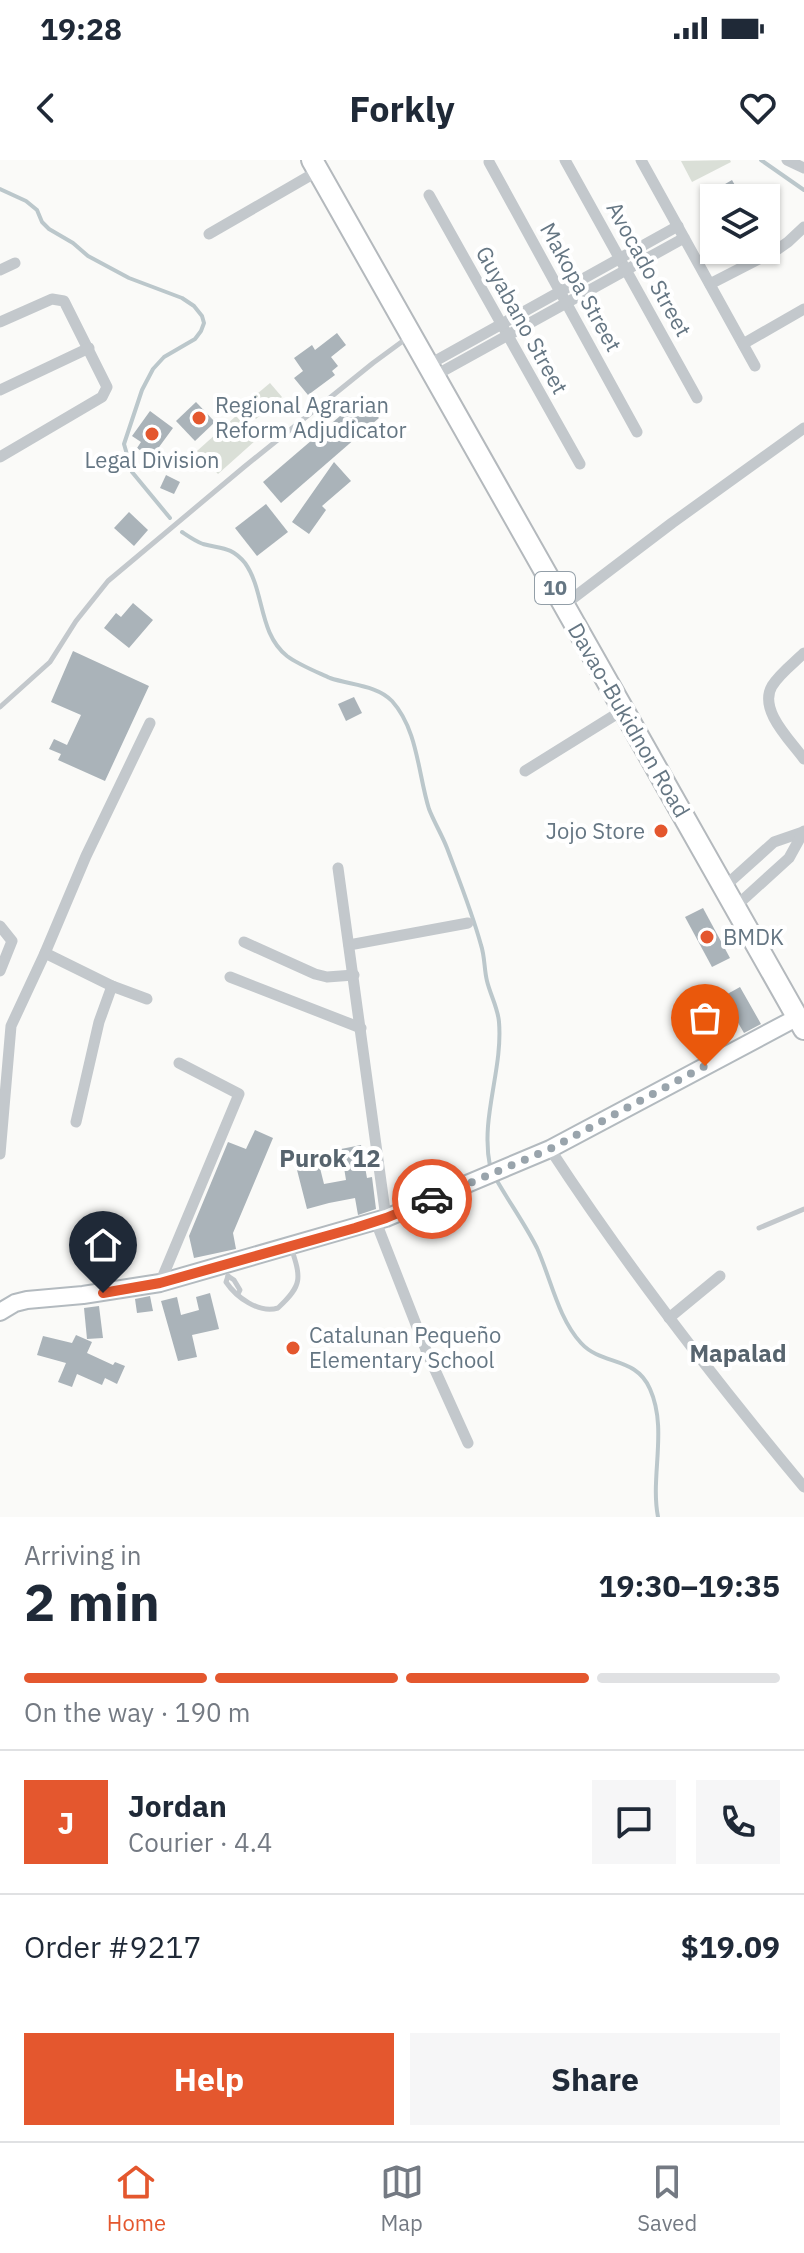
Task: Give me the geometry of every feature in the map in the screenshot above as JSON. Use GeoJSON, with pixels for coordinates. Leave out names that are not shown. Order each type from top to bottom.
{"type":"FeatureCollection","features":[{"type":"Feature","properties":{"kind":"highway","name":"Davao-Bukidnon Road"},"geometry":{"type":"LineString","coordinates":[[315,166],[802,1023]]}},
{"type":"Feature","properties":{"kind":"street","name":"Avocado Street"},"geometry":{"type":"LineString","coordinates":[[565,160],[697,398]]}},
{"type":"Feature","properties":{"kind":"street"},"geometry":{"type":"LineString","coordinates":[[641,160],[755,366]]}},
{"type":"Feature","properties":{"kind":"street"},"geometry":{"type":"LineString","coordinates":[[787,160],[804,168]]}},
{"type":"Feature","properties":{"kind":"street","name":"Makopa Street"},"geometry":{"type":"LineString","coordinates":[[489,162],[637,432]]}},
{"type":"Feature","properties":{"kind":"street"},"geometry":{"type":"LineString","coordinates":[[209,234],[315,166]]}},
{"type":"Feature","properties":{"kind":"street","name":"Guyabano Street"},"geometry":{"type":"LineString","coordinates":[[429,195],[580,464]]}},
{"type":"Feature","properties":{"kind":"street"},"geometry":{"type":"LineString","coordinates":[[710,284],[778,249],[804,227]]}},
{"type":"Feature","properties":{"kind":"street"},"geometry":{"type":"LineString","coordinates":[[431,370],[681,232]]}},
{"type":"Feature","properties":{"kind":"street"},"geometry":{"type":"LineString","coordinates":[[0,270],[15,263]]}},
{"type":"Feature","properties":{"kind":"street"},"geometry":{"type":"LineString","coordinates":[[0,322],[52,299],[60,299],[67,304],[106,382],[107,390],[102,397],[0,457]]}},
{"type":"Feature","properties":{"kind":"street"},"geometry":{"type":"LineString","coordinates":[[743,344],[804,309]]}},
{"type":"Feature","properties":{"kind":"street"},"geometry":{"type":"LineString","coordinates":[[0,390],[89,348]]}},
{"type":"Feature","properties":{"kind":"street"},"geometry":{"type":"LineString","coordinates":[[564,605],[804,428]]}},
{"type":"Feature","properties":{"kind":"street"},"geometry":{"type":"LineString","coordinates":[[804,653],[771,687],[768,697],[773,717],[804,759]]}},
{"type":"Feature","properties":{"kind":"street"},"geometry":{"type":"LineString","coordinates":[[525,771],[623,710]]}},
{"type":"Feature","properties":{"kind":"street"},"geometry":{"type":"LineString","coordinates":[[0,1154],[11,1026],[86,856],[150,723]]}},
{"type":"Feature","properties":{"kind":"street"},"geometry":{"type":"LineString","coordinates":[[724,887],[774,842],[804,831]]}},
{"type":"Feature","properties":{"kind":"street"},"geometry":{"type":"LineString","coordinates":[[735,907],[789,858],[804,831]]}},
{"type":"Feature","properties":{"kind":"street"},"geometry":{"type":"LineString","coordinates":[[747,867],[761,884]]}},
{"type":"Feature","properties":{"kind":"street"},"geometry":{"type":"LineString","coordinates":[[338,868],[361,1028],[381,1220],[426,1350],[468,1443]]}},
{"type":"Feature","properties":{"kind":"street"},"geometry":{"type":"LineString","coordinates":[[349,945],[468,923]]}},
{"type":"Feature","properties":{"kind":"street"},"geometry":{"type":"LineString","coordinates":[[0,926],[12,941],[0,971]]}},
{"type":"Feature","properties":{"kind":"street"},"geometry":{"type":"LineString","coordinates":[[244,942],[315,974],[327,977],[354,975]]}},
{"type":"Feature","properties":{"kind":"street"},"geometry":{"type":"LineString","coordinates":[[45,953],[112,986],[147,999]]}},
{"type":"Feature","properties":{"kind":"street"},"geometry":{"type":"LineString","coordinates":[[230,977],[361,1028]]}},
{"type":"Feature","properties":{"kind":"street"},"geometry":{"type":"LineString","coordinates":[[76,1122],[99,1022],[112,986]]}},
{"type":"Feature","properties":{"kind":"street"},"geometry":{"type":"LineString","coordinates":[[0,1312],[27,1300],[83,1295],[226,1271],[311,1238],[381,1220],[550,1149],[802,1023]]}},
{"type":"Feature","properties":{"kind":"street"},"geometry":{"type":"LineString","coordinates":[[160,1283],[239,1094],[179,1063]]}},
{"type":"Feature","properties":{"kind":"street"},"geometry":{"type":"LineString","coordinates":[[550,1149],[669,1318],[804,1487]]}},
{"type":"Feature","properties":{"kind":"street"},"geometry":{"type":"LineString","coordinates":[[669,1318],[720,1276]]}},
{"type":"Feature","properties":{"kind":"lane"},"geometry":{"type":"LineString","coordinates":[[0,707],[50,662],[76,621],[108,581],[373,363],[412,336]]}},
{"type":"Feature","properties":{"kind":"lane"},"geometry":{"type":"LineString","coordinates":[[759,1228],[804,1209]]}},
{"type":"Feature","properties":{"kind":"lane"},"geometry":{"type":"LineString","coordinates":[[226,1271],[240,1290],[238,1294],[263,1309],[278,1308],[295,1291],[300,1276],[291,1246]]}},
{"type":"Feature","properties":{"kind":"shaded area"},"geometry":{"type":"Polygon","coordinates":[[[730,160],[692,182],[681,161],[730,160]]]}},
{"type":"Feature","properties":{"kind":"shaded area"},"geometry":{"type":"Polygon","coordinates":[[[270,383],[282,397],[256,419],[244,405],[270,383]]]}},
{"type":"Feature","properties":{"kind":"shaded area"},"geometry":{"type":"Polygon","coordinates":[[[236,416],[257,439],[218,474],[197,451],[236,416]]]}},
{"type":"Feature","properties":{"kind":"building"},"geometry":{"type":"Polygon","coordinates":[[[337,333],[346,345],[331,357],[338,366],[332,371],[335,375],[308,395],[294,378],[303,371],[294,358],[312,345],[315,350],[337,333]]]}},
{"type":"Feature","properties":{"kind":"building"},"geometry":{"type":"Polygon","coordinates":[[[361,398],[379,418],[281,503],[263,482],[361,398]]]}},
{"type":"Feature","properties":{"kind":"building"},"geometry":{"type":"Polygon","coordinates":[[[196,402],[215,422],[195,441],[176,421],[196,402]]]}},
{"type":"Feature","properties":{"kind":"building"},"geometry":{"type":"Polygon","coordinates":[[[150,411],[173,428],[151,458],[137,448],[141,442],[132,436],[150,411]]]}},
{"type":"Feature","properties":{"kind":"building"},"geometry":{"type":"Polygon","coordinates":[[[334,462],[351,481],[322,506],[326,510],[309,534],[292,522],[334,462]]]}},
{"type":"Feature","properties":{"kind":"building"},"geometry":{"type":"Polygon","coordinates":[[[166,475],[180,482],[174,494],[160,488],[166,475]]]}},
{"type":"Feature","properties":{"kind":"building"},"geometry":{"type":"Polygon","coordinates":[[[266,504],[288,532],[257,556],[235,528],[266,504]]]}},
{"type":"Feature","properties":{"kind":"building"},"geometry":{"type":"Polygon","coordinates":[[[129,512],[148,530],[134,546],[114,528],[129,512]]]}},
{"type":"Feature","properties":{"kind":"building"},"geometry":{"type":"Polygon","coordinates":[[[133,603],[153,620],[129,648],[104,628],[116,613],[121,617],[133,603]]]}},
{"type":"Feature","properties":{"kind":"building"},"geometry":{"type":"Polygon","coordinates":[[[73,651],[149,686],[105,781],[58,760],[61,754],[49,749],[54,739],[67,745],[81,715],[51,702],[73,651]]]}},
{"type":"Feature","properties":{"kind":"building"},"geometry":{"type":"Polygon","coordinates":[[[354,697],[362,713],[346,721],[338,704],[354,697]]]}},
{"type":"Feature","properties":{"kind":"building","name":"BMDK"},"geometry":{"type":"Polygon","coordinates":[[[703,908],[730,958],[712,967],[685,917],[703,908]]]}},
{"type":"Feature","properties":{"kind":"building"},"geometry":{"type":"Polygon","coordinates":[[[740,987],[761,1024],[744,1033],[733,1014],[704,1030],[714,1049],[697,1058],[677,1022],[740,987]]]}},
{"type":"Feature","properties":{"kind":"building"},"geometry":{"type":"Polygon","coordinates":[[[255,1130],[273,1138],[233,1233],[236,1249],[194,1258],[189,1236],[228,1142],[246,1149],[255,1130]]]}},
{"type":"Feature","properties":{"kind":"building"},"geometry":{"type":"Polygon","coordinates":[[[361,1145],[367,1178],[372,1177],[376,1209],[358,1215],[355,1198],[307,1209],[296,1166],[318,1160],[324,1184],[346,1180],[341,1149],[361,1145]]]}},
{"type":"Feature","properties":{"kind":"building"},"geometry":{"type":"Polygon","coordinates":[[[210,1293],[219,1329],[192,1335],[197,1357],[178,1361],[161,1301],[177,1297],[181,1315],[199,1310],[196,1297],[210,1293]]]}},
{"type":"Feature","properties":{"kind":"building"},"geometry":{"type":"Polygon","coordinates":[[[150,1296],[153,1311],[137,1313],[135,1299],[150,1296]]]}},
{"type":"Feature","properties":{"kind":"building"},"geometry":{"type":"Polygon","coordinates":[[[99,1306],[103,1338],[87,1339],[84,1308],[99,1306]]]}},
{"type":"Feature","properties":{"kind":"building"},"geometry":{"type":"Polygon","coordinates":[[[76,1335],[92,1342],[87,1353],[113,1365],[115,1362],[125,1366],[117,1384],[105,1378],[102,1385],[77,1374],[72,1387],[58,1382],[66,1363],[37,1355],[43,1336],[72,1343],[76,1335]]]}},
{"type":"Feature","properties":{"kind":"waterway"},"geometry":{"type":"LineString","coordinates":[[761,160],[804,190]]}},
{"type":"Feature","properties":{"kind":"waterway"},"geometry":{"type":"LineString","coordinates":[[0,189],[26,201],[37,210],[49,229],[88,256],[129,278],[182,298],[202,316],[204,323],[195,339],[164,357],[153,369],[142,390],[124,444],[132,472],[170,518]]}},
{"type":"Feature","properties":{"kind":"waterway"},"geometry":{"type":"LineString","coordinates":[[182,532],[203,544],[230,551],[245,563],[256,586],[271,636],[287,656],[330,678],[363,686],[386,696],[407,725],[429,809],[447,848],[477,933],[498,1017],[498,1058],[488,1130],[490,1166]]}},
{"type":"Feature","properties":{"kind":"waterway"},"geometry":{"type":"LineString","coordinates":[[496,1179],[537,1248],[573,1333],[589,1350],[636,1371],[650,1389],[658,1420],[658,1517]]}},
{"type":"Feature","properties":{"kind":"way so far"},"geometry":{"type":"LineString","coordinates":[[432,1199],[550,1149],[705,1066]]}},
{"type":"Feature","properties":{"kind":"place","name":"Regional Agrarian Reform Adjudicator"},"geometry":{"type":"Point","coordinates":[199,418]}},
{"type":"Feature","properties":{"kind":"place","name":"Legal Division"},"geometry":{"type":"Point","coordinates":[152,434]}},
{"type":"Feature","properties":{"kind":"place","name":"Jojo Store"},"geometry":{"type":"Point","coordinates":[661,831]}},
{"type":"Feature","properties":{"kind":"place","name":"BMDK"},"geometry":{"type":"Point","coordinates":[707,937]}},
{"type":"Feature","properties":{"kind":"place","name":"Catalunan Pequeño Elementary School"},"geometry":{"type":"Point","coordinates":[293,1348]}},
{"type":"Feature","properties":{"kind":"district","name":"Purok 12"},"geometry":{"type":"Point","coordinates":[330,1159]}},
{"type":"Feature","properties":{"kind":"district","name":"Mapalad"},"geometry":{"type":"Point","coordinates":[738,1354]}},
{"type":"Feature","properties":{"kind":"route"},"geometry":{"type":"LineString","coordinates":[[103,1293],[160,1283],[355,1228],[432,1199]]}}]}
